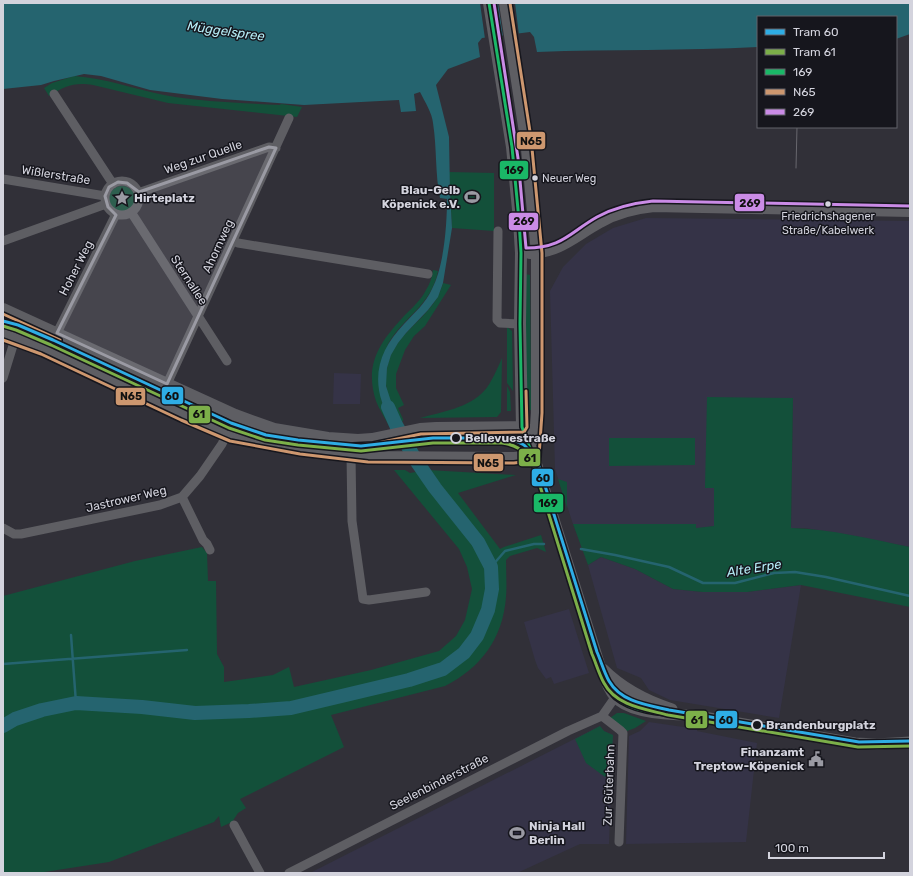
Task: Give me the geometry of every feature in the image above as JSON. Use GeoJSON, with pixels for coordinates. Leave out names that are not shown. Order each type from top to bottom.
{"type":"FeatureCollection","features":[{"type":"Feature","properties":{"kind":"main road"},"geometry":{"type":"LineString","coordinates":[[489,3],[512,147],[519,220],[521,253],[520,324],[522,426],[534,456]]}},
{"type":"Feature","properties":{"kind":"main road"},"geometry":{"type":"LineString","coordinates":[[505,3],[526,140],[537,253],[536,433],[534,456]]}},
{"type":"Feature","properties":{"kind":"main road"},"geometry":{"type":"LineString","coordinates":[[521,253],[537,253],[554,249],[567,243],[611,216],[628,210],[654,206],[910,211]]}},
{"type":"Feature","properties":{"kind":"main road"},"geometry":{"type":"LineString","coordinates":[[3,309],[235,415],[274,429],[328,438],[358,440],[372,439],[420,429],[436,428],[522,426],[536,433]]}},
{"type":"Feature","properties":{"kind":"main road"},"geometry":{"type":"LineString","coordinates":[[3,335],[43,349],[226,434],[272,444],[369,457],[421,456],[514,458],[534,456]]}},
{"type":"Feature","properties":{"kind":"street"},"geometry":{"type":"LineString","coordinates":[[54,94],[113,184]]}},
{"type":"Feature","properties":{"kind":"street","name":"Ahornweg"},"geometry":{"type":"LineString","coordinates":[[167,384],[290,118]]}},
{"type":"Feature","properties":{"kind":"street","name":"Weg zur Quelle"},"geometry":{"type":"LineString","coordinates":[[138,193],[269,147],[276,148]]}},
{"type":"Feature","properties":{"kind":"street","name":"Wißlerstraße"},"geometry":{"type":"LineString","coordinates":[[3,179],[106,200]]}},
{"type":"Feature","properties":{"kind":"street"},"geometry":{"type":"LineString","coordinates":[[122,182],[135,188],[138,193],[138,201],[135,209],[124,215],[116,214],[110,210],[106,200],[109,187],[113,184],[122,182]]}},
{"type":"Feature","properties":{"kind":"street"},"geometry":{"type":"LineString","coordinates":[[3,241],[106,200]]}},
{"type":"Feature","properties":{"kind":"street","name":"Sternallee"},"geometry":{"type":"LineString","coordinates":[[132,212],[227,361]]}},
{"type":"Feature","properties":{"kind":"street","name":"Hoher Weg"},"geometry":{"type":"LineString","coordinates":[[57,333],[116,214]]}},
{"type":"Feature","properties":{"kind":"street"},"geometry":{"type":"LineString","coordinates":[[498,231],[497,320],[500,323],[520,324]]}},
{"type":"Feature","properties":{"kind":"street"},"geometry":{"type":"LineString","coordinates":[[234,241],[238,243],[428,274]]}},
{"type":"Feature","properties":{"kind":"street"},"geometry":{"type":"LineString","coordinates":[[3,378],[15,339]]}},
{"type":"Feature","properties":{"kind":"street","name":"Jastrower Weg"},"geometry":{"type":"LineString","coordinates":[[3,528],[14,534],[21,534],[160,505],[182,496],[206,468],[220,447],[235,415]]}},
{"type":"Feature","properties":{"kind":"street"},"geometry":{"type":"LineString","coordinates":[[351,455],[352,521],[363,599],[369,600],[426,592]]}},
{"type":"Feature","properties":{"kind":"street"},"geometry":{"type":"LineString","coordinates":[[534,456],[600,666],[607,685],[615,697],[626,705],[639,709],[672,715],[692,716],[855,743],[877,744],[910,742]]}},
{"type":"Feature","properties":{"kind":"street"},"geometry":{"type":"LineString","coordinates":[[182,496],[203,540],[210,550]]}},
{"type":"Feature","properties":{"kind":"street"},"geometry":{"type":"LineString","coordinates":[[600,666],[623,686],[661,706],[692,716]]}},
{"type":"Feature","properties":{"kind":"street"},"geometry":{"type":"LineString","coordinates":[[602,716],[623,686]]}},
{"type":"Feature","properties":{"kind":"street","name":"Zur Güterbahn"},"geometry":{"type":"LineString","coordinates":[[602,716],[623,733],[619,842]]}},
{"type":"Feature","properties":{"kind":"street","name":"Seelenbinderstraße"},"geometry":{"type":"LineString","coordinates":[[289,873],[568,731],[602,716]]}},
{"type":"Feature","properties":{"kind":"street"},"geometry":{"type":"LineString","coordinates":[[234,825],[260,873]]}},
{"type":"Feature","properties":{"kind":"highlighted area"},"geometry":{"type":"Polygon","coordinates":[[[269,147],[276,148],[167,384],[57,333],[116,215],[108,207],[105,196],[109,187],[118,182],[127,183],[139,192],[269,147]]]}},
{"type":"Feature","properties":{"kind":"shaded area"},"geometry":{"type":"Polygon","coordinates":[[[646,218],[910,221],[910,547],[844,534],[804,528],[791,528],[793,398],[705,488],[714,488],[714,526],[696,529],[696,524],[573,524],[555,469],[550,291],[563,267],[586,244],[613,228],[646,218]]]}},
{"type":"Feature","properties":{"kind":"shaded area"},"geometry":{"type":"Polygon","coordinates":[[[334,373],[361,374],[360,404],[333,404],[334,373]]]}},
{"type":"Feature","properties":{"kind":"shaded area"},"geometry":{"type":"Polygon","coordinates":[[[601,557],[635,569],[673,589],[703,592],[747,592],[801,585],[779,718],[670,700],[649,690],[641,678],[617,668],[588,565],[601,557]]]}},
{"type":"Feature","properties":{"kind":"shaded area"},"geometry":{"type":"Polygon","coordinates":[[[569,609],[589,673],[554,684],[551,677],[546,679],[538,668],[524,622],[569,609]]]}},
{"type":"Feature","properties":{"kind":"shaded area"},"geometry":{"type":"Polygon","coordinates":[[[649,722],[697,729],[697,731],[757,743],[746,842],[626,844],[629,736],[640,731],[649,722]]]}},
{"type":"Feature","properties":{"kind":"shaded area"},"geometry":{"type":"Polygon","coordinates":[[[600,726],[604,731],[613,735],[609,844],[580,844],[517,873],[310,873],[600,726]]]}},
{"type":"Feature","properties":{"kind":"green space"},"geometry":{"type":"Polygon","coordinates":[[[74,76],[97,79],[153,93],[178,97],[222,102],[281,104],[302,107],[297,117],[168,103],[86,84],[70,86],[49,96],[44,88],[52,83],[74,76]]]}},
{"type":"Feature","properties":{"kind":"green space","name":"Blau-Gelb Köpenick e.V."},"geometry":{"type":"Polygon","coordinates":[[[449,172],[494,173],[494,231],[452,228],[449,172]]]}},
{"type":"Feature","properties":{"kind":"green space"},"geometry":{"type":"Polygon","coordinates":[[[122,186],[131,190],[135,199],[131,208],[122,212],[113,208],[109,199],[113,190],[122,186]]]}},
{"type":"Feature","properties":{"kind":"green space"},"geometry":{"type":"Polygon","coordinates":[[[433,270],[438,271],[429,293],[423,302],[394,334],[387,347],[382,402],[392,425],[389,426],[376,401],[373,388],[372,376],[376,354],[395,326],[424,294],[430,283],[433,270]]]}},
{"type":"Feature","properties":{"kind":"green space"},"geometry":{"type":"Polygon","coordinates":[[[525,274],[530,275],[531,410],[525,411],[525,274]]]}},
{"type":"Feature","properties":{"kind":"green space"},"geometry":{"type":"Polygon","coordinates":[[[443,283],[451,285],[425,326],[414,336],[405,350],[396,374],[396,388],[404,405],[398,408],[403,421],[398,423],[386,385],[390,356],[396,345],[429,309],[437,298],[443,283]]]}},
{"type":"Feature","properties":{"kind":"green space"},"geometry":{"type":"Polygon","coordinates":[[[507,327],[512,331],[513,391],[507,383],[507,327]]]}},
{"type":"Feature","properties":{"kind":"green space"},"geometry":{"type":"Polygon","coordinates":[[[502,358],[501,412],[497,417],[420,418],[454,409],[471,402],[478,397],[489,384],[502,358]]]}},
{"type":"Feature","properties":{"kind":"green space"},"geometry":{"type":"Polygon","coordinates":[[[507,386],[510,392],[511,411],[507,411],[507,386]]]}},
{"type":"Feature","properties":{"kind":"green space"},"geometry":{"type":"Polygon","coordinates":[[[707,397],[793,398],[791,528],[836,532],[910,547],[910,607],[801,585],[747,592],[703,592],[673,589],[635,569],[601,557],[588,565],[573,524],[696,524],[696,528],[714,526],[714,488],[705,488],[707,397]]]}},
{"type":"Feature","properties":{"kind":"green space"},"geometry":{"type":"Polygon","coordinates":[[[609,438],[695,438],[695,465],[609,466],[609,438]]]}},
{"type":"Feature","properties":{"kind":"green space"},"geometry":{"type":"Polygon","coordinates":[[[394,470],[405,470],[410,473],[428,470],[516,475],[458,493],[500,549],[541,535],[546,552],[537,548],[510,556],[506,560],[506,592],[504,612],[495,638],[479,661],[458,679],[445,686],[331,715],[344,747],[240,799],[246,808],[238,813],[232,822],[221,827],[219,816],[214,822],[109,862],[38,873],[3,873],[3,596],[135,561],[202,547],[207,553],[208,581],[216,581],[217,654],[224,667],[224,682],[273,675],[289,667],[294,687],[371,670],[439,651],[456,636],[465,620],[472,589],[467,567],[459,549],[394,470]]]}},
{"type":"Feature","properties":{"kind":"green space"},"geometry":{"type":"Polygon","coordinates":[[[558,479],[567,482],[567,508],[558,479]]]}},
{"type":"Feature","properties":{"kind":"green space"},"geometry":{"type":"Polygon","coordinates":[[[617,713],[624,713],[646,721],[627,731],[610,718],[617,713]]]}},
{"type":"Feature","properties":{"kind":"green space"},"geometry":{"type":"Polygon","coordinates":[[[600,726],[604,731],[613,735],[611,769],[605,777],[586,763],[575,739],[600,726]]]}},
{"type":"Feature","properties":{"kind":"water","name":"Müggelspree"},"geometry":{"type":"Polygon","coordinates":[[[3,3],[910,3],[910,34],[897,39],[897,16],[757,16],[757,47],[537,52],[534,37],[530,32],[482,38],[478,43],[480,57],[448,69],[436,85],[449,137],[452,228],[443,283],[438,297],[398,343],[391,355],[387,368],[386,386],[398,423],[392,425],[379,391],[378,380],[381,360],[396,333],[420,308],[429,294],[436,280],[439,269],[445,233],[447,199],[440,198],[432,119],[420,92],[414,94],[416,111],[401,112],[399,100],[304,105],[222,99],[150,90],[101,76],[84,74],[41,85],[3,89],[3,3]]]}},
{"type":"Feature","properties":{"kind":"pier"},"geometry":{"type":"Polygon","coordinates":[[[480,3],[497,3],[502,37],[485,39],[480,3]]]}},
{"type":"Feature","properties":{"kind":"pier"},"geometry":{"type":"Polygon","coordinates":[[[498,3],[515,3],[519,35],[503,37],[498,3]]]}},
{"type":"Feature","properties":{"kind":"waterway"},"geometry":{"type":"LineString","coordinates":[[3,726],[15,719],[42,710],[76,703],[142,707],[195,713],[291,708],[409,680],[443,669],[464,653],[477,636],[488,610],[492,589],[491,567],[478,542],[435,488],[415,459],[388,407]]}},
{"type":"Feature","properties":{"kind":"waterway","name":"Alte Erpe"},"geometry":{"type":"LineString","coordinates":[[491,567],[505,551],[534,544],[544,544]]}},
{"type":"Feature","properties":{"kind":"waterway","name":"Alte Erpe"},"geometry":{"type":"LineString","coordinates":[[581,549],[669,567],[703,583],[735,583],[774,573],[795,572],[826,577],[910,596]]}},
{"type":"Feature","properties":{"kind":"waterway"},"geometry":{"type":"LineString","coordinates":[[71,635],[76,703]]}},
{"type":"Feature","properties":{"kind":"waterway"},"geometry":{"type":"LineString","coordinates":[[3,664],[187,650]]}},
{"type":"Feature","properties":{"kind":"tram line"},"geometry":{"type":"LineString","coordinates":[[796,168],[797,128]]}},
{"type":"Feature","properties":{"kind":"tram line","name":"60"},"geometry":{"type":"LineString","coordinates":[[3,321],[18,325],[53,340],[231,423],[266,435],[298,440],[361,446],[433,438],[502,438],[514,440],[524,445],[536,457],[597,652],[609,681],[620,694],[635,702],[669,710],[859,742],[910,741]]}},
{"type":"Feature","properties":{"kind":"tram line","name":"61"},"geometry":{"type":"LineString","coordinates":[[3,326],[51,345],[229,428],[265,440],[298,445],[361,451],[433,443],[502,443],[515,446],[532,460],[592,654],[604,683],[609,691],[616,697],[623,702],[668,715],[858,747],[910,746]]}},
{"type":"Feature","properties":{"kind":"transit line","name":"169"},"geometry":{"type":"LineString","coordinates":[[489,3],[512,147],[519,220],[521,253],[520,324],[522,427],[540,476],[607,685],[612,694],[623,703],[652,712],[692,715],[855,743],[877,744],[910,742]]}},
{"type":"Feature","properties":{"kind":"transit line","name":"269"},"geometry":{"type":"LineString","coordinates":[[494,3],[518,158],[526,248],[538,247],[557,242],[597,217],[618,208],[653,201],[910,206]]}},
{"type":"Feature","properties":{"kind":"transit line","name":"N65"},"geometry":{"type":"LineString","coordinates":[[3,340],[41,354],[181,420],[230,441],[300,454],[368,462],[514,463],[537,460],[539,456],[542,413],[542,253],[531,138],[510,3]]}},
{"type":"Feature","properties":{"kind":"transit line","name":"N65"},"geometry":{"type":"LineString","coordinates":[[3,314],[60,340]]}},
{"type":"Feature","properties":{"kind":"transit line","name":"N65"},"geometry":{"type":"LineString","coordinates":[[353,445],[373,444],[421,434],[524,432],[527,427],[526,391]]}},
{"type":"Feature","properties":{"kind":"place","name":"Neuer Weg"},"geometry":{"type":"Point","coordinates":[535,178]}},
{"type":"Feature","properties":{"kind":"place","name":"Blau-Gelb Köpenick e.V."},"geometry":{"type":"Point","coordinates":[472,197]}},
{"type":"Feature","properties":{"kind":"place","name":"Hirteplatz"},"geometry":{"type":"Point","coordinates":[122,198]}},
{"type":"Feature","properties":{"kind":"place","name":"Friedrichshagener Straße/Kabelwerk"},"geometry":{"type":"Point","coordinates":[828,204]}},
{"type":"Feature","properties":{"kind":"place","name":"Bellevuestraße"},"geometry":{"type":"Point","coordinates":[456,438]}},
{"type":"Feature","properties":{"kind":"place","name":"Brandenburgplatz"},"geometry":{"type":"Point","coordinates":[757,725]}},
{"type":"Feature","properties":{"kind":"place","name":"Finanzamt Treptow-Köpenick"},"geometry":{"type":"Point","coordinates":[816,759]}},
{"type":"Feature","properties":{"kind":"place","name":"Ninja Hall Berlin"},"geometry":{"type":"Point","coordinates":[517,833]}}]}
